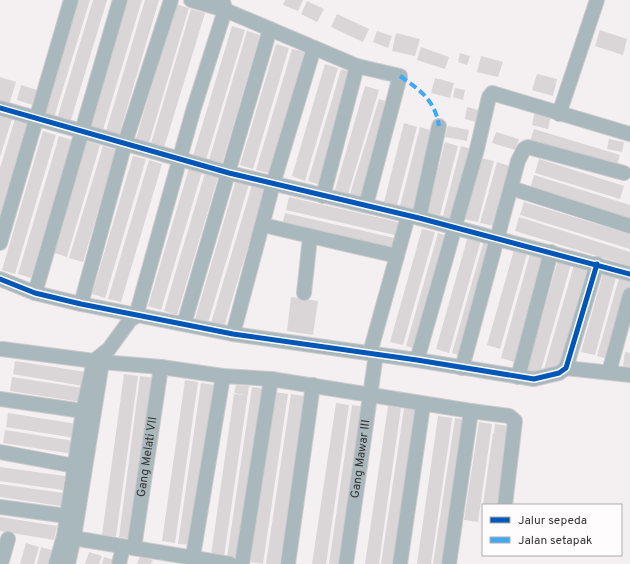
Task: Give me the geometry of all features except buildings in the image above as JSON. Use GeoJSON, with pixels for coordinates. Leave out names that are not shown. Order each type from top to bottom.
{"type":"FeatureCollection","features":[{"type":"Feature","properties":{"kind":"street"},"geometry":{"type":"LineString","coordinates":[[0,243],[35,118],[71,0]]}},
{"type":"Feature","properties":{"kind":"street"},"geometry":{"type":"LineString","coordinates":[[35,293],[120,0]]}},
{"type":"Feature","properties":{"kind":"street"},"geometry":{"type":"LineString","coordinates":[[81,304],[125,143],[172,0]]}},
{"type":"Feature","properties":{"kind":"street"},"geometry":{"type":"LineString","coordinates":[[191,0],[222,4],[270,29],[357,66],[400,76],[366,206]]}},
{"type":"Feature","properties":{"kind":"street"},"geometry":{"type":"LineString","coordinates":[[559,114],[597,0]]}},
{"type":"Feature","properties":{"kind":"street"},"geometry":{"type":"LineString","coordinates":[[68,564],[68,516],[83,411],[102,357],[130,319],[176,157],[222,4]]}},
{"type":"Feature","properties":{"kind":"street"},"geometry":{"type":"LineString","coordinates":[[184,324],[270,29]]}},
{"type":"Feature","properties":{"kind":"street"},"geometry":{"type":"LineString","coordinates":[[233,334],[273,184],[314,48]]}},
{"type":"Feature","properties":{"kind":"street"},"geometry":{"type":"LineString","coordinates":[[323,196],[357,66]]}},
{"type":"Feature","properties":{"kind":"street"},"geometry":{"type":"LineString","coordinates":[[417,360],[477,149],[489,97],[492,93],[630,134]]}},
{"type":"Feature","properties":{"kind":"street"},"geometry":{"type":"LineString","coordinates":[[0,108],[229,173],[499,238],[630,274]]}},
{"type":"Feature","properties":{"kind":"street","name":"Gang Mawar III"},"geometry":{"type":"LineString","coordinates":[[346,564],[371,396],[373,354],[397,256],[414,217],[439,126]]}},
{"type":"Feature","properties":{"kind":"street"},"geometry":{"type":"LineString","coordinates":[[462,368],[522,152],[528,147],[624,173]]}},
{"type":"Feature","properties":{"kind":"street"},"geometry":{"type":"LineString","coordinates":[[511,188],[630,226]]}},
{"type":"Feature","properties":{"kind":"street"},"geometry":{"type":"LineString","coordinates":[[263,225],[397,256]]}},
{"type":"Feature","properties":{"kind":"street"},"geometry":{"type":"LineString","coordinates":[[304,293],[310,237]]}},
{"type":"Feature","properties":{"kind":"street"},"geometry":{"type":"LineString","coordinates":[[518,377],[551,252]]}},
{"type":"Feature","properties":{"kind":"street"},"geometry":{"type":"LineString","coordinates":[[0,278],[35,293],[81,304],[130,319],[184,324],[233,334],[417,360],[534,379],[559,373],[566,368],[597,264]]}},
{"type":"Feature","properties":{"kind":"street"},"geometry":{"type":"LineString","coordinates":[[609,372],[626,326],[630,295]]}},
{"type":"Feature","properties":{"kind":"street"},"geometry":{"type":"LineString","coordinates":[[2,349],[102,357],[223,376],[271,378],[423,405],[509,416],[515,421],[505,504]]}},
{"type":"Feature","properties":{"kind":"street"},"geometry":{"type":"LineString","coordinates":[[56,564],[69,537],[102,357]]}},
{"type":"Feature","properties":{"kind":"street","name":"Gang Melati VII"},"geometry":{"type":"LineString","coordinates":[[119,564],[129,548],[161,367]]}},
{"type":"Feature","properties":{"kind":"street"},"geometry":{"type":"LineString","coordinates":[[566,368],[630,375]]}},
{"type":"Feature","properties":{"kind":"street"},"geometry":{"type":"LineString","coordinates":[[193,556],[223,376]]}},
{"type":"Feature","properties":{"kind":"street"},"geometry":{"type":"LineString","coordinates":[[242,564],[271,378]]}},
{"type":"Feature","properties":{"kind":"street"},"geometry":{"type":"LineString","coordinates":[[288,564],[312,385]]}},
{"type":"Feature","properties":{"kind":"street"},"geometry":{"type":"LineString","coordinates":[[0,399],[83,411]]}},
{"type":"Feature","properties":{"kind":"street"},"geometry":{"type":"LineString","coordinates":[[400,564],[423,405]]}},
{"type":"Feature","properties":{"kind":"street"},"geometry":{"type":"LineString","coordinates":[[449,564],[471,411]]}},
{"type":"Feature","properties":{"kind":"street"},"geometry":{"type":"LineString","coordinates":[[0,452],[75,466]]}},
{"type":"Feature","properties":{"kind":"street"},"geometry":{"type":"LineString","coordinates":[[0,507],[68,516]]}},
{"type":"Feature","properties":{"kind":"street"},"geometry":{"type":"LineString","coordinates":[[69,537],[129,548],[172,559],[193,556],[228,564]]}},
{"type":"Feature","properties":{"kind":"street"},"geometry":{"type":"LineString","coordinates":[[1,564],[8,539]]}},
{"type":"Feature","properties":{"kind":"marked path"},"geometry":{"type":"LineString","coordinates":[[400,76],[426,96],[434,109],[439,126]]}},
{"type":"Feature","properties":{"kind":"cycle path"},"geometry":{"type":"LineString","coordinates":[[0,108],[229,173],[419,218],[630,274]]}},
{"type":"Feature","properties":{"kind":"cycle path"},"geometry":{"type":"LineString","coordinates":[[0,279],[35,293],[81,304],[233,334],[417,360],[534,379],[559,373],[566,368],[597,264]]}}]}
